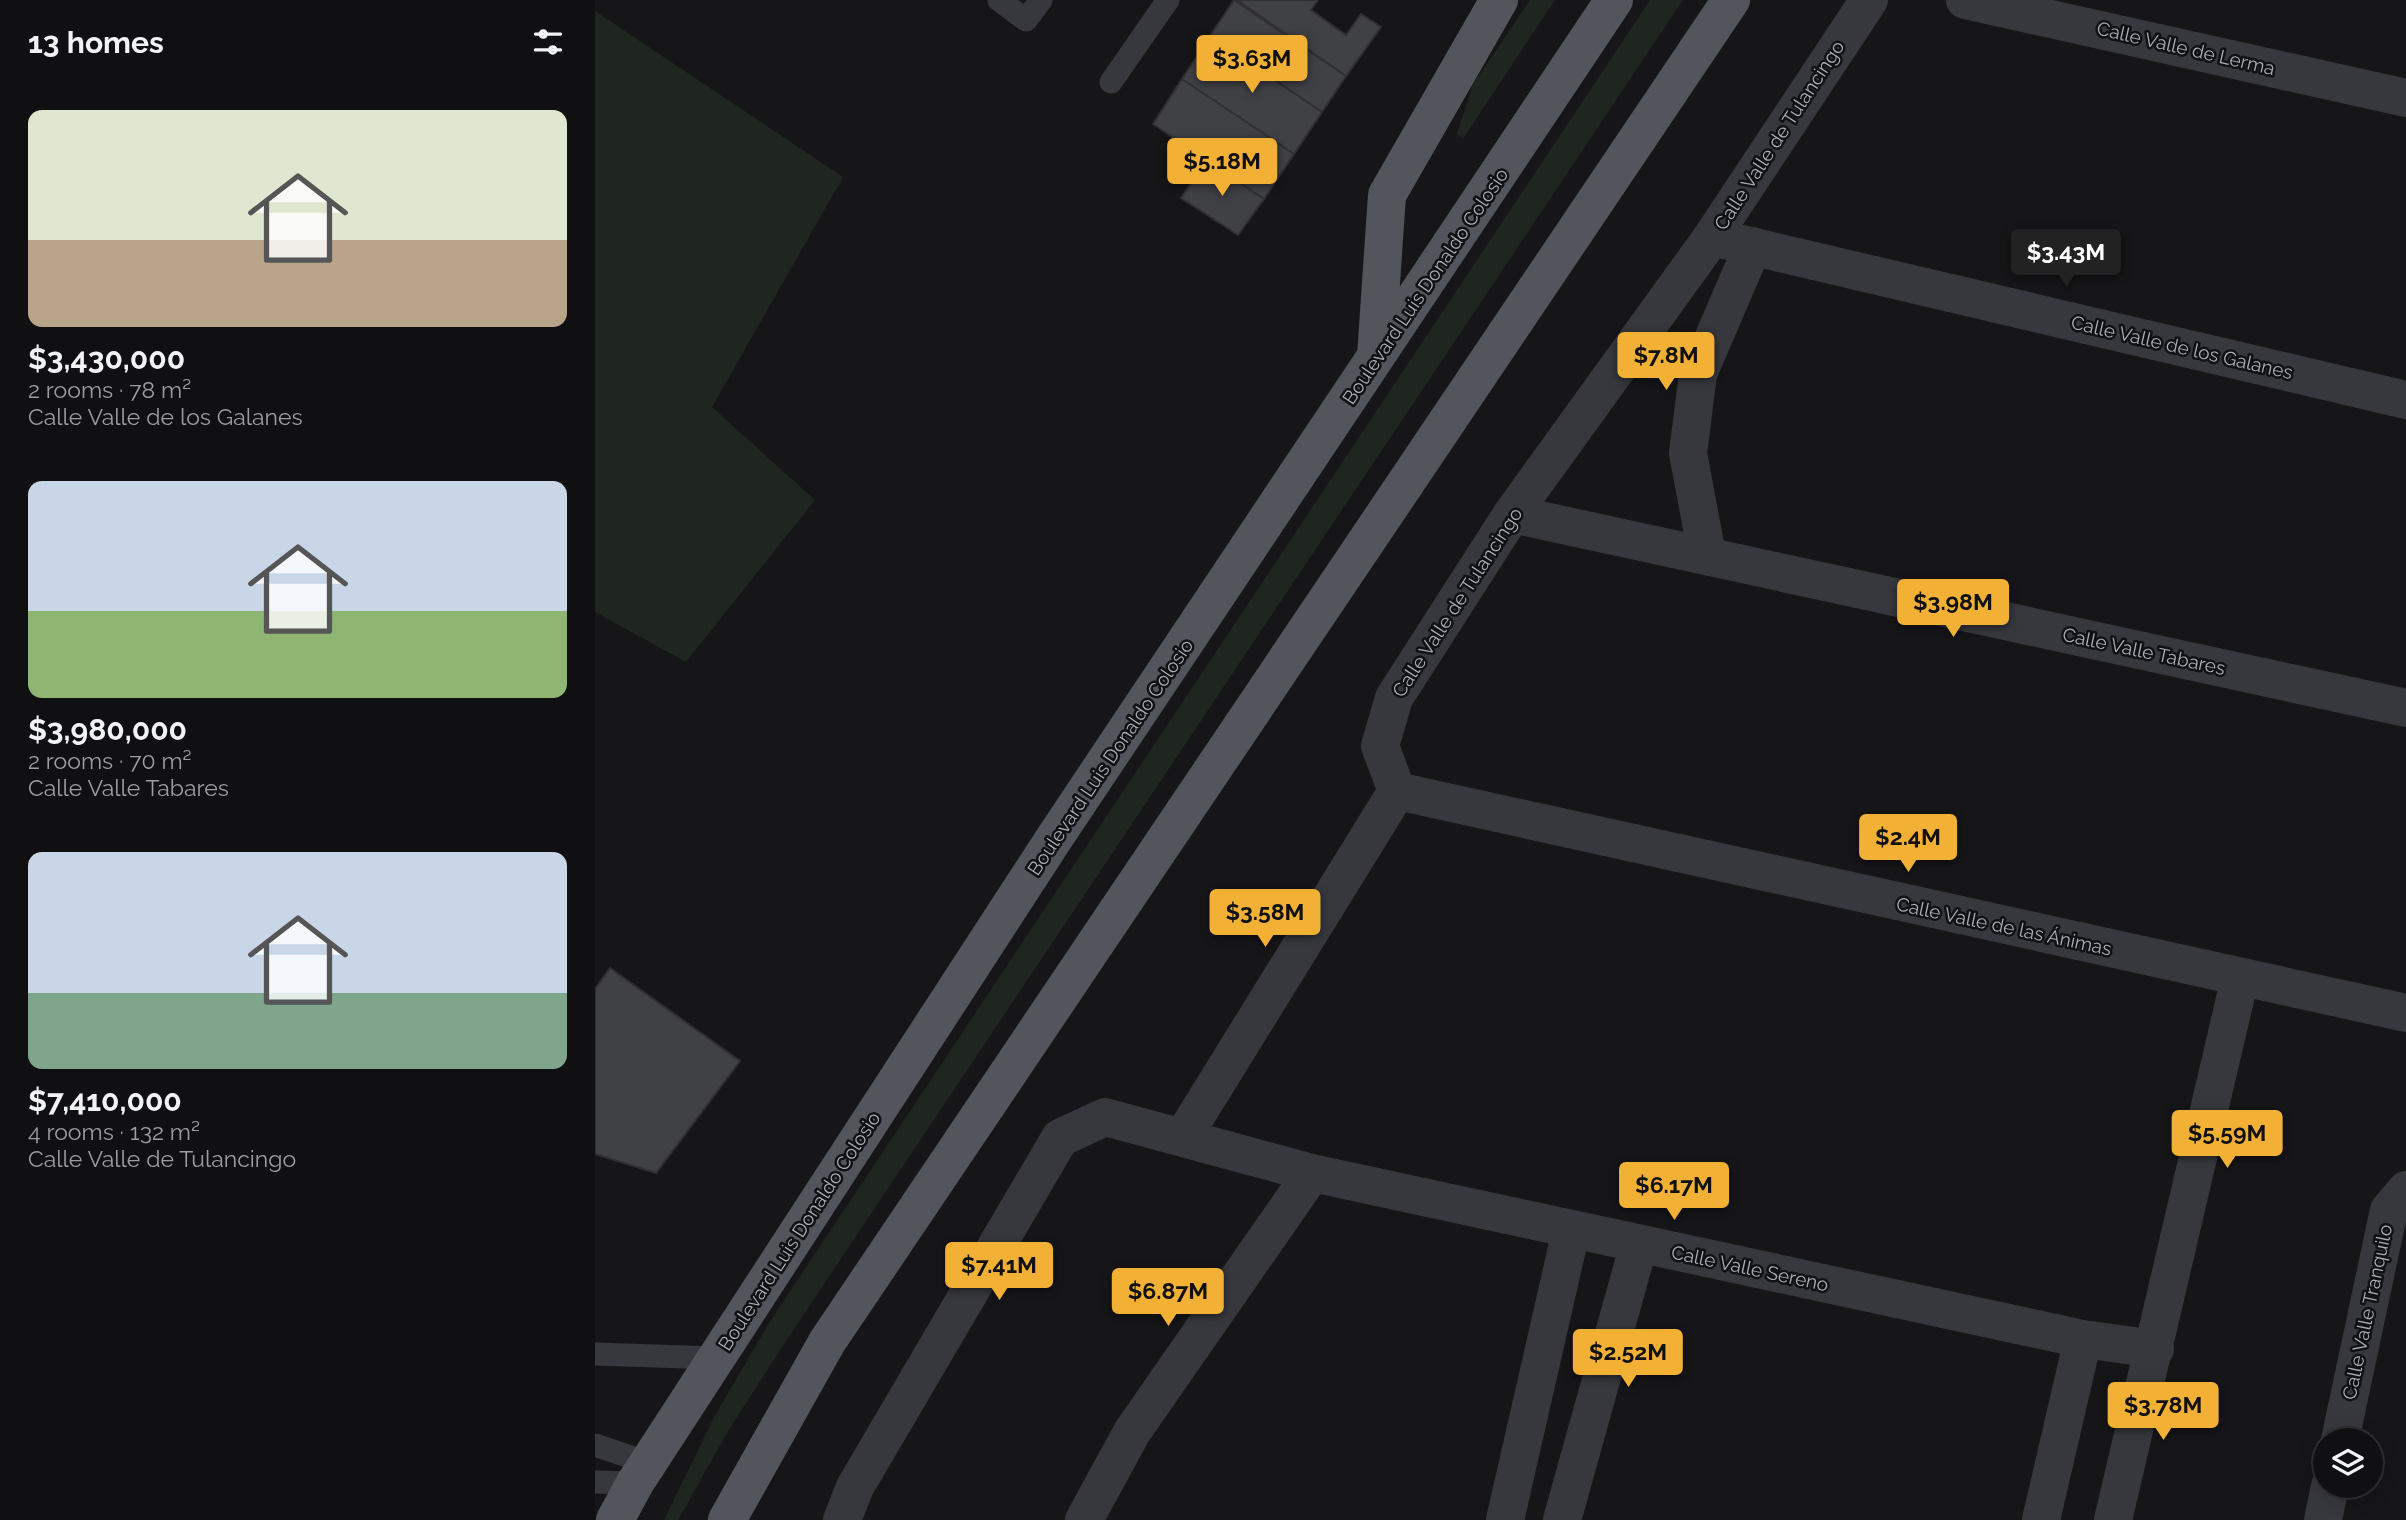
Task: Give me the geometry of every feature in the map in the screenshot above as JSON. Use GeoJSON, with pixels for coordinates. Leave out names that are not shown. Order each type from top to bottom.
{"type":"FeatureCollection","features":[{"type":"Feature","properties":{"kind":"main road"},"geometry":{"type":"LineString","coordinates":[[1376,359],[1387,195],[1499,0]]}},
{"type":"Feature","properties":{"kind":"main road","name":"Boulevard Luis Donaldo Colosio"},"geometry":{"type":"LineString","coordinates":[[615,1520],[641,1473],[1055,837],[1614,0]]}},
{"type":"Feature","properties":{"kind":"main road"},"geometry":{"type":"LineString","coordinates":[[733,1514],[827,1342],[1731,0]]}},
{"type":"Feature","properties":{"kind":"street","name":"Calle Valle de Tulancingo"},"geometry":{"type":"LineString","coordinates":[[1398,791],[1380,746],[1394,698],[1512,514],[1712,237],[1869,0]]}},
{"type":"Feature","properties":{"kind":"street","name":"Calle Valle de Lerma"},"geometry":{"type":"LineString","coordinates":[[1965,0],[2039,8],[2406,98]]}},
{"type":"Feature","properties":{"kind":"street","name":"Calle Valle de los Galanes"},"geometry":{"type":"LineString","coordinates":[[1712,237],[2406,400]]}},
{"type":"Feature","properties":{"kind":"street"},"geometry":{"type":"LineString","coordinates":[[1707,555],[1688,453],[1698,374],[1753,246]]}},
{"type":"Feature","properties":{"kind":"street","name":"Calle Valle Tabares"},"geometry":{"type":"LineString","coordinates":[[1512,514],[2406,708]]}},
{"type":"Feature","properties":{"kind":"street"},"geometry":{"type":"LineString","coordinates":[[842,1520],[855,1488],[1060,1138],[1105,1117],[1183,1137],[1398,791]]}},
{"type":"Feature","properties":{"kind":"street","name":"Calle Valle de las Ánimas"},"geometry":{"type":"LineString","coordinates":[[1398,791],[2406,1013]]}},
{"type":"Feature","properties":{"kind":"street"},"geometry":{"type":"LineString","coordinates":[[2113,1520],[2240,978]]}},
{"type":"Feature","properties":{"kind":"street","name":"Calle Valle Sereno"},"geometry":{"type":"LineString","coordinates":[[1183,1137],[1312,1173],[1571,1231],[2083,1339],[2155,1349]]}},
{"type":"Feature","properties":{"kind":"street"},"geometry":{"type":"LineString","coordinates":[[1084,1520],[1132,1432],[1312,1173]]}},
{"type":"Feature","properties":{"kind":"street","name":"Calle Valle Tranquilo"},"geometry":{"type":"LineString","coordinates":[[2343,1428],[2389,1210],[2406,1189]]}},
{"type":"Feature","properties":{"kind":"street"},"geometry":{"type":"LineString","coordinates":[[1506,1520],[1571,1231]]}},
{"type":"Feature","properties":{"kind":"street"},"geometry":{"type":"LineString","coordinates":[[1562,1520],[1571,1479],[1639,1244]]}},
{"type":"Feature","properties":{"kind":"street"},"geometry":{"type":"LineString","coordinates":[[2041,1520],[2083,1339]]}},
{"type":"Feature","properties":{"kind":"street"},"geometry":{"type":"LineString","coordinates":[[2323,1520],[2328,1498]]}},
{"type":"Feature","properties":{"kind":"lane"},"geometry":{"type":"LineString","coordinates":[[999,0],[1026,20],[1041,0]]}},
{"type":"Feature","properties":{"kind":"lane"},"geometry":{"type":"LineString","coordinates":[[1111,82],[1168,0]]}},
{"type":"Feature","properties":{"kind":"lane"},"geometry":{"type":"LineString","coordinates":[[595,1354],[716,1358]]}},
{"type":"Feature","properties":{"kind":"lane"},"geometry":{"type":"LineString","coordinates":[[595,1445],[641,1473]]}},
{"type":"Feature","properties":{"kind":"lane"},"geometry":{"type":"LineString","coordinates":[[595,1482],[641,1473]]}},
{"type":"Feature","properties":{"kind":"shaded area"},"geometry":{"type":"Polygon","coordinates":[[[1530,0],[1555,0],[1463,139],[1457,134],[1473,84],[1530,0]]]}},
{"type":"Feature","properties":{"kind":"shaded area"},"geometry":{"type":"Polygon","coordinates":[[[1650,0],[1683,0],[788,1338],[730,1428],[678,1520],[664,1520],[714,1417],[769,1323],[1650,0]]]}},
{"type":"Feature","properties":{"kind":"shaded area"},"geometry":{"type":"Polygon","coordinates":[[[595,11],[843,177],[712,407],[815,500],[686,662],[595,612],[595,11]]]}},
{"type":"Feature","properties":{"kind":"building"},"geometry":{"type":"Polygon","coordinates":[[[1234,0],[1346,76],[1322,112],[1210,36],[1234,0]]]}},
{"type":"Feature","properties":{"kind":"building"},"geometry":{"type":"Polygon","coordinates":[[[1237,0],[1318,0],[1311,10],[1346,35],[1361,14],[1381,27],[1346,76],[1237,0]]]}},
{"type":"Feature","properties":{"kind":"building"},"geometry":{"type":"Polygon","coordinates":[[[1210,36],[1322,112],[1294,154],[1182,79],[1210,36]]]}},
{"type":"Feature","properties":{"kind":"building"},"geometry":{"type":"Polygon","coordinates":[[[1182,79],[1294,154],[1264,199],[1153,124],[1182,79]]]}},
{"type":"Feature","properties":{"kind":"building"},"geometry":{"type":"Polygon","coordinates":[[[1207,160],[1264,199],[1238,235],[1181,198],[1207,160]]]}},
{"type":"Feature","properties":{"kind":"building"},"geometry":{"type":"Polygon","coordinates":[[[610,968],[740,1061],[656,1173],[595,1154],[595,989],[610,968]]]}}]}
